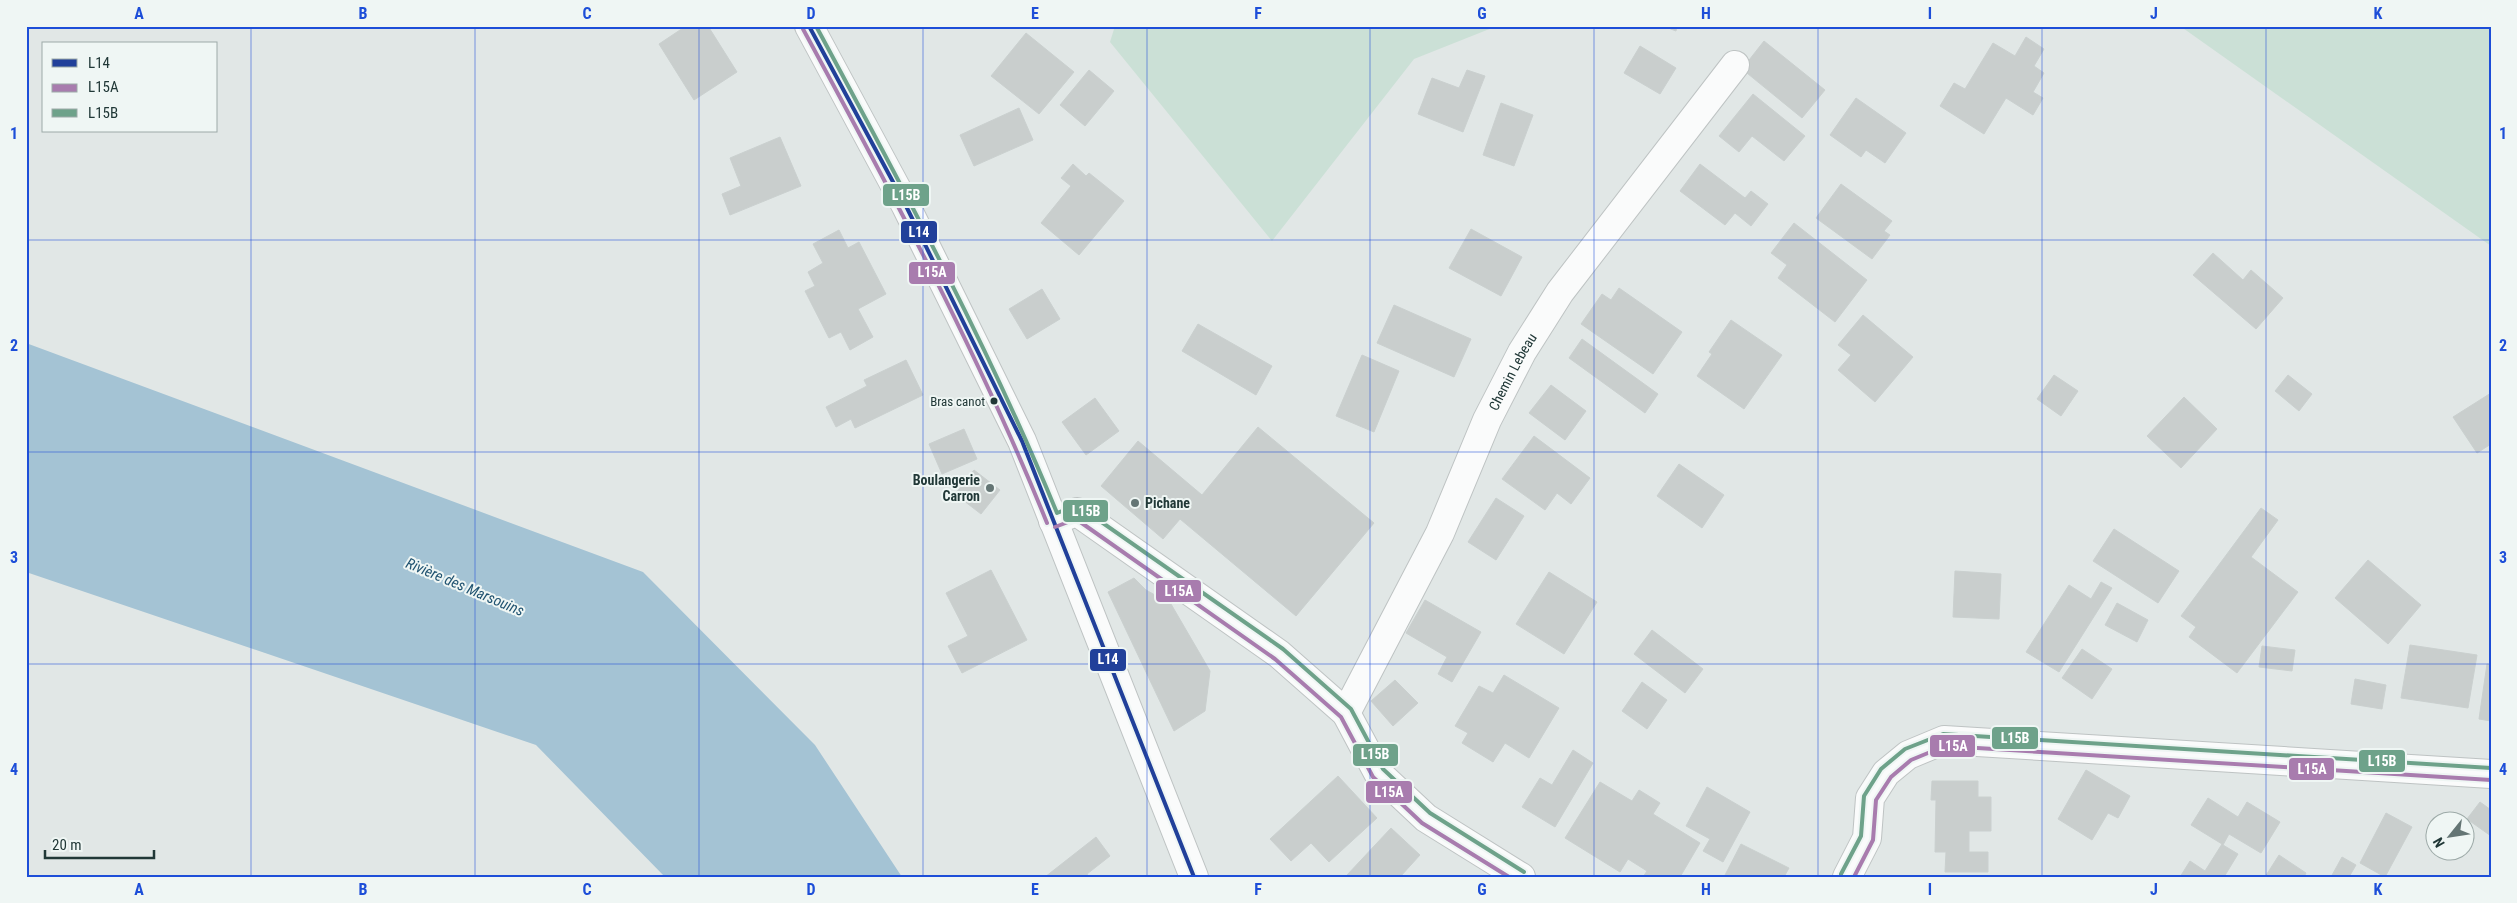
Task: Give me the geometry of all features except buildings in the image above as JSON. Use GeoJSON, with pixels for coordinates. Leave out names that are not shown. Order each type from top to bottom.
{"type":"FeatureCollection","features":[{"type":"Feature","properties":{"kind":"street"},"geometry":{"type":"LineString","coordinates":[[809,26],[906,206],[1022,440],[1194,877]]}},
{"type":"Feature","properties":{"kind":"street","name":"Chemin Lebeau"},"geometry":{"type":"LineString","coordinates":[[1346,713],[1440,533],[1487,420],[1522,352],[1560,292],[1734,65]]}},
{"type":"Feature","properties":{"kind":"street"},"geometry":{"type":"LineString","coordinates":[[1053,520],[1077,512],[1279,654],[1346,713],[1378,773],[1426,818],[1521,877]]}},
{"type":"Feature","properties":{"kind":"street"},"geometry":{"type":"LineString","coordinates":[[1847,877],[1867,838],[1870,798],[1886,773],[1908,755],[1944,740],[2491,774]]}},
{"type":"Feature","properties":{"kind":"green space"},"geometry":{"type":"Polygon","coordinates":[[[1115,26],[1497,26],[1414,59],[1272,241],[1110,42],[1115,26]]]}},
{"type":"Feature","properties":{"kind":"green space"},"geometry":{"type":"Polygon","coordinates":[[[2180,26],[2491,26],[2491,246],[2180,26]]]}},
{"type":"Feature","properties":{"kind":"water","name":"Rivière des Marsouins"},"geometry":{"type":"Polygon","coordinates":[[[26,343],[643,572],[815,745],[902,877],[665,877],[536,745],[26,572],[26,343]]]}},
{"type":"Feature","properties":{"kind":"transit line","name":"L14"},"geometry":{"type":"LineString","coordinates":[[809,26],[906,206],[1022,441],[1194,877]]}},
{"type":"Feature","properties":{"kind":"transit line","name":"L15B"},"geometry":{"type":"LineString","coordinates":[[816,26],[943,266],[1002,389],[1057,513],[1075,506],[1080,507],[1283,649],[1351,709],[1383,769],[1430,813],[1524,872]]}},
{"type":"Feature","properties":{"kind":"transit line","name":"L15A"},"geometry":{"type":"LineString","coordinates":[[803,29],[869,150],[963,334],[1047,523]]}},
{"type":"Feature","properties":{"kind":"transit line","name":"L15A"},"geometry":{"type":"LineString","coordinates":[[1055,527],[1076,519],[1275,659],[1341,717],[1373,777],[1422,823],[1509,877]]}},
{"type":"Feature","properties":{"kind":"transit line","name":"L15B"},"geometry":{"type":"LineString","coordinates":[[1841,874],[1861,836],[1864,796],[1881,769],[1905,749],[1943,734],[2491,768]]}},
{"type":"Feature","properties":{"kind":"transit line","name":"L15A"},"geometry":{"type":"LineString","coordinates":[[1854,877],[1873,840],[1876,800],[1891,777],[1911,760],[1945,746],[2491,780]]}},
{"type":"Feature","properties":{"kind":"place","name":"Bras canot"},"geometry":{"type":"Point","coordinates":[994,401]}},
{"type":"Feature","properties":{"kind":"place","name":"Boulangerie Carron"},"geometry":{"type":"Point","coordinates":[990,488]}},
{"type":"Feature","properties":{"kind":"place","name":"Pichane"},"geometry":{"type":"Point","coordinates":[1135,503]}}]}
